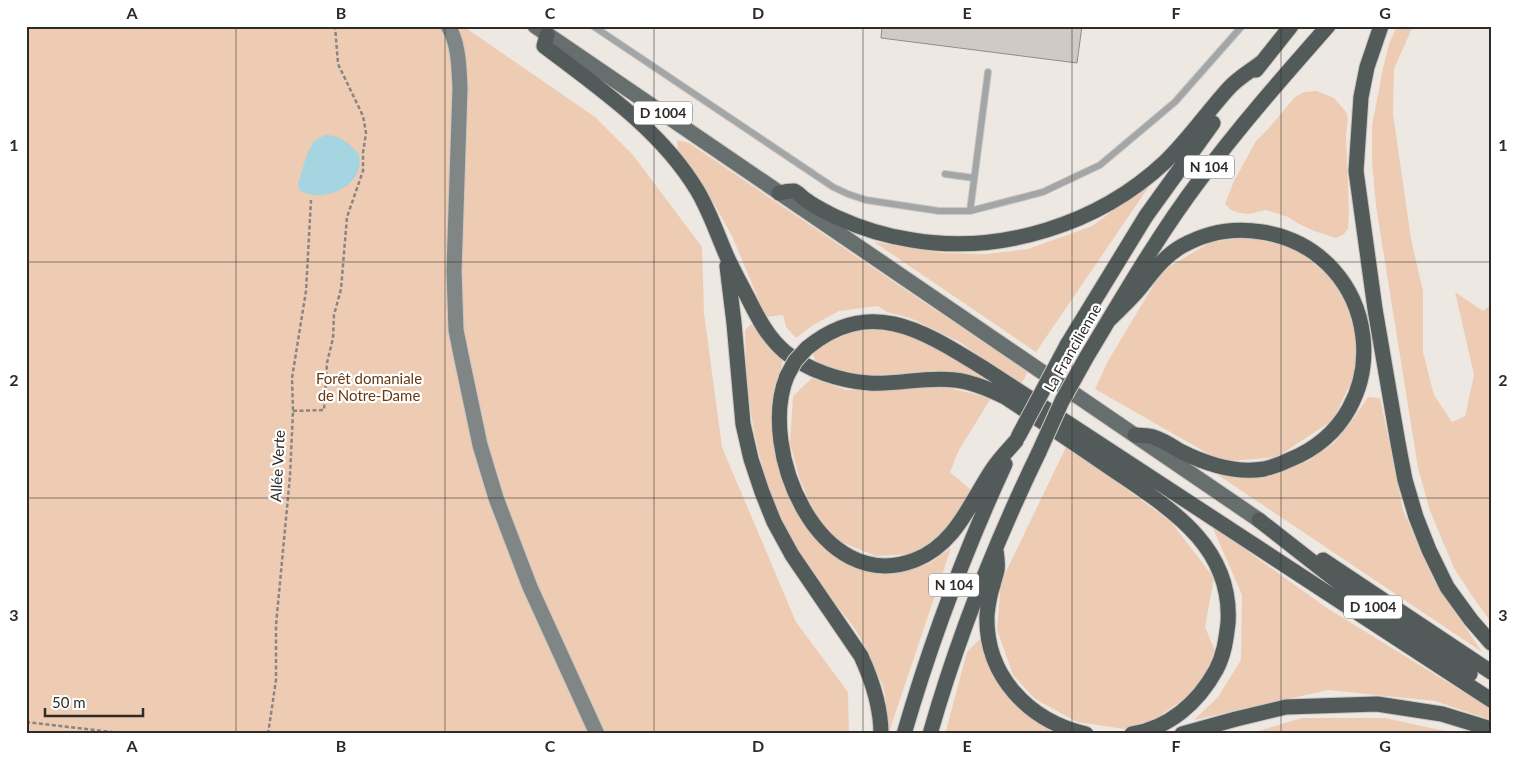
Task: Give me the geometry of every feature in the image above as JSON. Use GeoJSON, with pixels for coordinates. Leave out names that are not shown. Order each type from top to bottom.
{"type":"FeatureCollection","features":[{"type":"Feature","properties":{"kind":"highway","name":"La Francilienne"},"geometry":{"type":"LineString","coordinates":[[904,734],[953,587],[987,504],[1017,439],[1067,344],[1146,216],[1212,124],[1291,26]]}},
{"type":"Feature","properties":{"kind":"highway","name":"La Francilienne"},"geometry":{"type":"LineString","coordinates":[[930,734],[962,633],[1008,514],[1062,401],[1086,358],[1162,233],[1198,182],[1237,131],[1328,26]]}},
{"type":"Feature","properties":{"kind":"highway"},"geometry":{"type":"LineString","coordinates":[[1381,26],[1367,67],[1361,97],[1356,171],[1375,309],[1398,443],[1405,480],[1429,550],[1447,587],[1471,620],[1491,643]]}},
{"type":"Feature","properties":{"kind":"highway"},"geometry":{"type":"LineString","coordinates":[[541,30],[544,46],[630,113],[683,169],[707,208],[725,252],[757,317],[785,352],[811,367],[832,376],[869,383],[935,378],[957,380],[989,389],[1005,397],[1137,486],[1179,517],[1195,532],[1209,550],[1218,566],[1226,588],[1228,610],[1225,647],[1221,661],[1210,681],[1196,699],[1162,725],[1132,734]]}},
{"type":"Feature","properties":{"kind":"highway"},"geometry":{"type":"LineString","coordinates":[[779,193],[794,191],[807,201],[868,230],[914,240],[974,243],[1017,237],[1047,230],[1107,205],[1163,164],[1188,139],[1231,86],[1262,62]]}},
{"type":"Feature","properties":{"kind":"highway"},"geometry":{"type":"LineString","coordinates":[[1108,321],[1168,256],[1204,235],[1231,230],[1252,230],[1276,234],[1289,239],[1319,257],[1337,274],[1351,294],[1361,321],[1364,355],[1362,376],[1357,392],[1342,419],[1326,438],[1300,456],[1264,469],[1225,468],[1204,462],[1152,437],[1135,435]]}},
{"type":"Feature","properties":{"kind":"highway"},"geometry":{"type":"LineString","coordinates":[[725,252],[743,424],[751,459],[774,522],[792,555],[861,656],[879,710],[881,734]]}},
{"type":"Feature","properties":{"kind":"highway"},"geometry":{"type":"LineString","coordinates":[[1017,439],[992,469],[960,523],[937,548],[914,561],[898,565],[877,565],[842,553],[818,532],[807,516],[791,483],[782,450],[780,399],[787,376],[795,361],[807,348],[833,330],[864,322],[888,322],[913,329],[951,348],[1491,700]]}},
{"type":"Feature","properties":{"kind":"highway","name":"D 1004"},"geometry":{"type":"LineString","coordinates":[[1259,520],[1353,578],[1491,672]]}},
{"type":"Feature","properties":{"kind":"highway","name":"D 1004"},"geometry":{"type":"LineString","coordinates":[[1259,520],[1342,585],[1491,689]]}},
{"type":"Feature","properties":{"kind":"highway"},"geometry":{"type":"LineString","coordinates":[[996,547],[997,570],[987,614],[989,636],[999,669],[1012,691],[1033,711],[1057,725],[1086,734]]}},
{"type":"Feature","properties":{"kind":"highway"},"geometry":{"type":"LineString","coordinates":[[1182,734],[1286,707],[1377,704],[1442,714],[1491,729]]}},
{"type":"Feature","properties":{"kind":"main road","name":"D 1004"},"geometry":{"type":"LineString","coordinates":[[541,30],[1259,520]]}},
{"type":"Feature","properties":{"kind":"street"},"geometry":{"type":"LineString","coordinates":[[448,26],[454,42],[459,66],[460,88],[454,271],[456,330],[480,445],[496,498],[530,587],[597,734]]}},
{"type":"Feature","properties":{"kind":"lane"},"geometry":{"type":"LineString","coordinates":[[593,26],[829,184],[848,194],[866,200],[939,211],[970,211],[1043,192],[1100,165],[1175,102],[1242,26]]}},
{"type":"Feature","properties":{"kind":"lane"},"geometry":{"type":"LineString","coordinates":[[970,211],[988,72]]}},
{"type":"Feature","properties":{"kind":"lane"},"geometry":{"type":"LineString","coordinates":[[944,174],[974,178]]}},
{"type":"Feature","properties":{"kind":"path"},"geometry":{"type":"LineString","coordinates":[[293,411],[324,410],[327,363],[333,338],[334,315],[341,289],[347,217],[363,171],[366,133],[363,116],[338,64],[335,26]]}},
{"type":"Feature","properties":{"kind":"path","name":"Allée Verte"},"geometry":{"type":"LineString","coordinates":[[268,734],[276,680],[276,625],[290,476],[293,411],[292,378],[306,291],[311,200]]}},
{"type":"Feature","properties":{"kind":"path"},"geometry":{"type":"LineString","coordinates":[[26,722],[129,734]]}},
{"type":"Feature","properties":{"kind":"green space","name":"Forêt domaniale de Notre-Dame"},"geometry":{"type":"Polygon","coordinates":[[[26,26],[463,26],[595,117],[633,155],[702,247],[704,313],[722,447],[796,622],[848,692],[849,734],[26,734],[26,26]]]}},
{"type":"Feature","properties":{"kind":"green space"},"geometry":{"type":"Polygon","coordinates":[[[1397,26],[1413,26],[1394,69],[1393,114],[1411,239],[1423,291],[1423,352],[1434,395],[1452,422],[1465,416],[1474,375],[1455,292],[1483,311],[1491,305],[1491,622],[1454,568],[1430,511],[1418,468],[1376,206],[1372,162],[1372,126],[1389,44],[1397,26]]]}},
{"type":"Feature","properties":{"kind":"green space"},"geometry":{"type":"Polygon","coordinates":[[[1317,91],[1334,98],[1346,112],[1348,119],[1346,135],[1348,229],[1343,235],[1336,238],[1314,231],[1288,217],[1266,210],[1249,214],[1240,213],[1231,210],[1225,204],[1234,181],[1256,141],[1295,97],[1304,92],[1317,91]]]}},
{"type":"Feature","properties":{"kind":"green space"},"geometry":{"type":"Polygon","coordinates":[[[677,140],[689,143],[1028,371],[1021,385],[960,342],[910,318],[887,312],[878,306],[839,311],[813,325],[796,338],[786,327],[783,315],[766,317],[732,236],[708,193],[678,151],[677,140]]]}},
{"type":"Feature","properties":{"kind":"green space"},"geometry":{"type":"Polygon","coordinates":[[[1152,182],[1036,352],[874,242],[943,253],[986,254],[1028,249],[1092,226],[1152,182]]]}},
{"type":"Feature","properties":{"kind":"green space"},"geometry":{"type":"Polygon","coordinates":[[[1245,237],[1293,247],[1328,275],[1350,306],[1358,339],[1353,378],[1333,420],[1277,457],[1231,461],[1212,456],[1095,389],[1108,361],[1162,271],[1209,243],[1245,237]]]}},
{"type":"Feature","properties":{"kind":"green space"},"geometry":{"type":"Polygon","coordinates":[[[751,324],[784,357],[777,384],[772,428],[788,493],[811,531],[839,560],[871,571],[897,570],[929,564],[951,548],[889,732],[884,689],[867,651],[853,626],[819,584],[800,554],[771,494],[761,463],[749,399],[745,330],[751,324]]]}},
{"type":"Feature","properties":{"kind":"green space"},"geometry":{"type":"Polygon","coordinates":[[[859,327],[909,331],[1006,390],[967,374],[929,372],[857,375],[833,371],[815,361],[813,353],[836,337],[859,327]]]}},
{"type":"Feature","properties":{"kind":"green space"},"geometry":{"type":"Polygon","coordinates":[[[812,378],[846,390],[945,387],[991,398],[959,450],[950,472],[971,490],[944,531],[914,554],[876,556],[841,542],[816,518],[799,477],[790,443],[793,396],[812,378]]]}},
{"type":"Feature","properties":{"kind":"green space"},"geometry":{"type":"Polygon","coordinates":[[[1368,397],[1380,398],[1403,510],[1434,581],[1482,652],[1218,475],[1274,475],[1310,460],[1334,443],[1368,397]]]}},
{"type":"Feature","properties":{"kind":"green space"},"geometry":{"type":"Polygon","coordinates":[[[1067,445],[1171,522],[1214,578],[1205,627],[1215,651],[1199,689],[1155,719],[1124,729],[1077,722],[1035,699],[1013,675],[997,630],[1001,582],[1067,445]]]}},
{"type":"Feature","properties":{"kind":"green space"},"geometry":{"type":"Polygon","coordinates":[[[1212,526],[1327,608],[1491,709],[1491,720],[1435,701],[1328,690],[1194,720],[1218,697],[1241,660],[1242,595],[1212,526]]]}},
{"type":"Feature","properties":{"kind":"green space"},"geometry":{"type":"Polygon","coordinates":[[[984,635],[1007,696],[1050,728],[1064,734],[945,734],[967,652],[984,635]]]}},
{"type":"Feature","properties":{"kind":"green space"},"geometry":{"type":"Polygon","coordinates":[[[1302,718],[1385,718],[1459,734],[1248,734],[1302,718]]]}},
{"type":"Feature","properties":{"kind":"water"},"geometry":{"type":"Polygon","coordinates":[[[325,135],[340,138],[359,154],[359,165],[356,175],[342,189],[332,193],[321,195],[300,191],[298,184],[307,154],[314,141],[325,135]]]}},
{"type":"Feature","properties":{"kind":"building"},"geometry":{"type":"Polygon","coordinates":[[[882,26],[1082,26],[1077,63],[881,38],[882,26]]]}}]}
